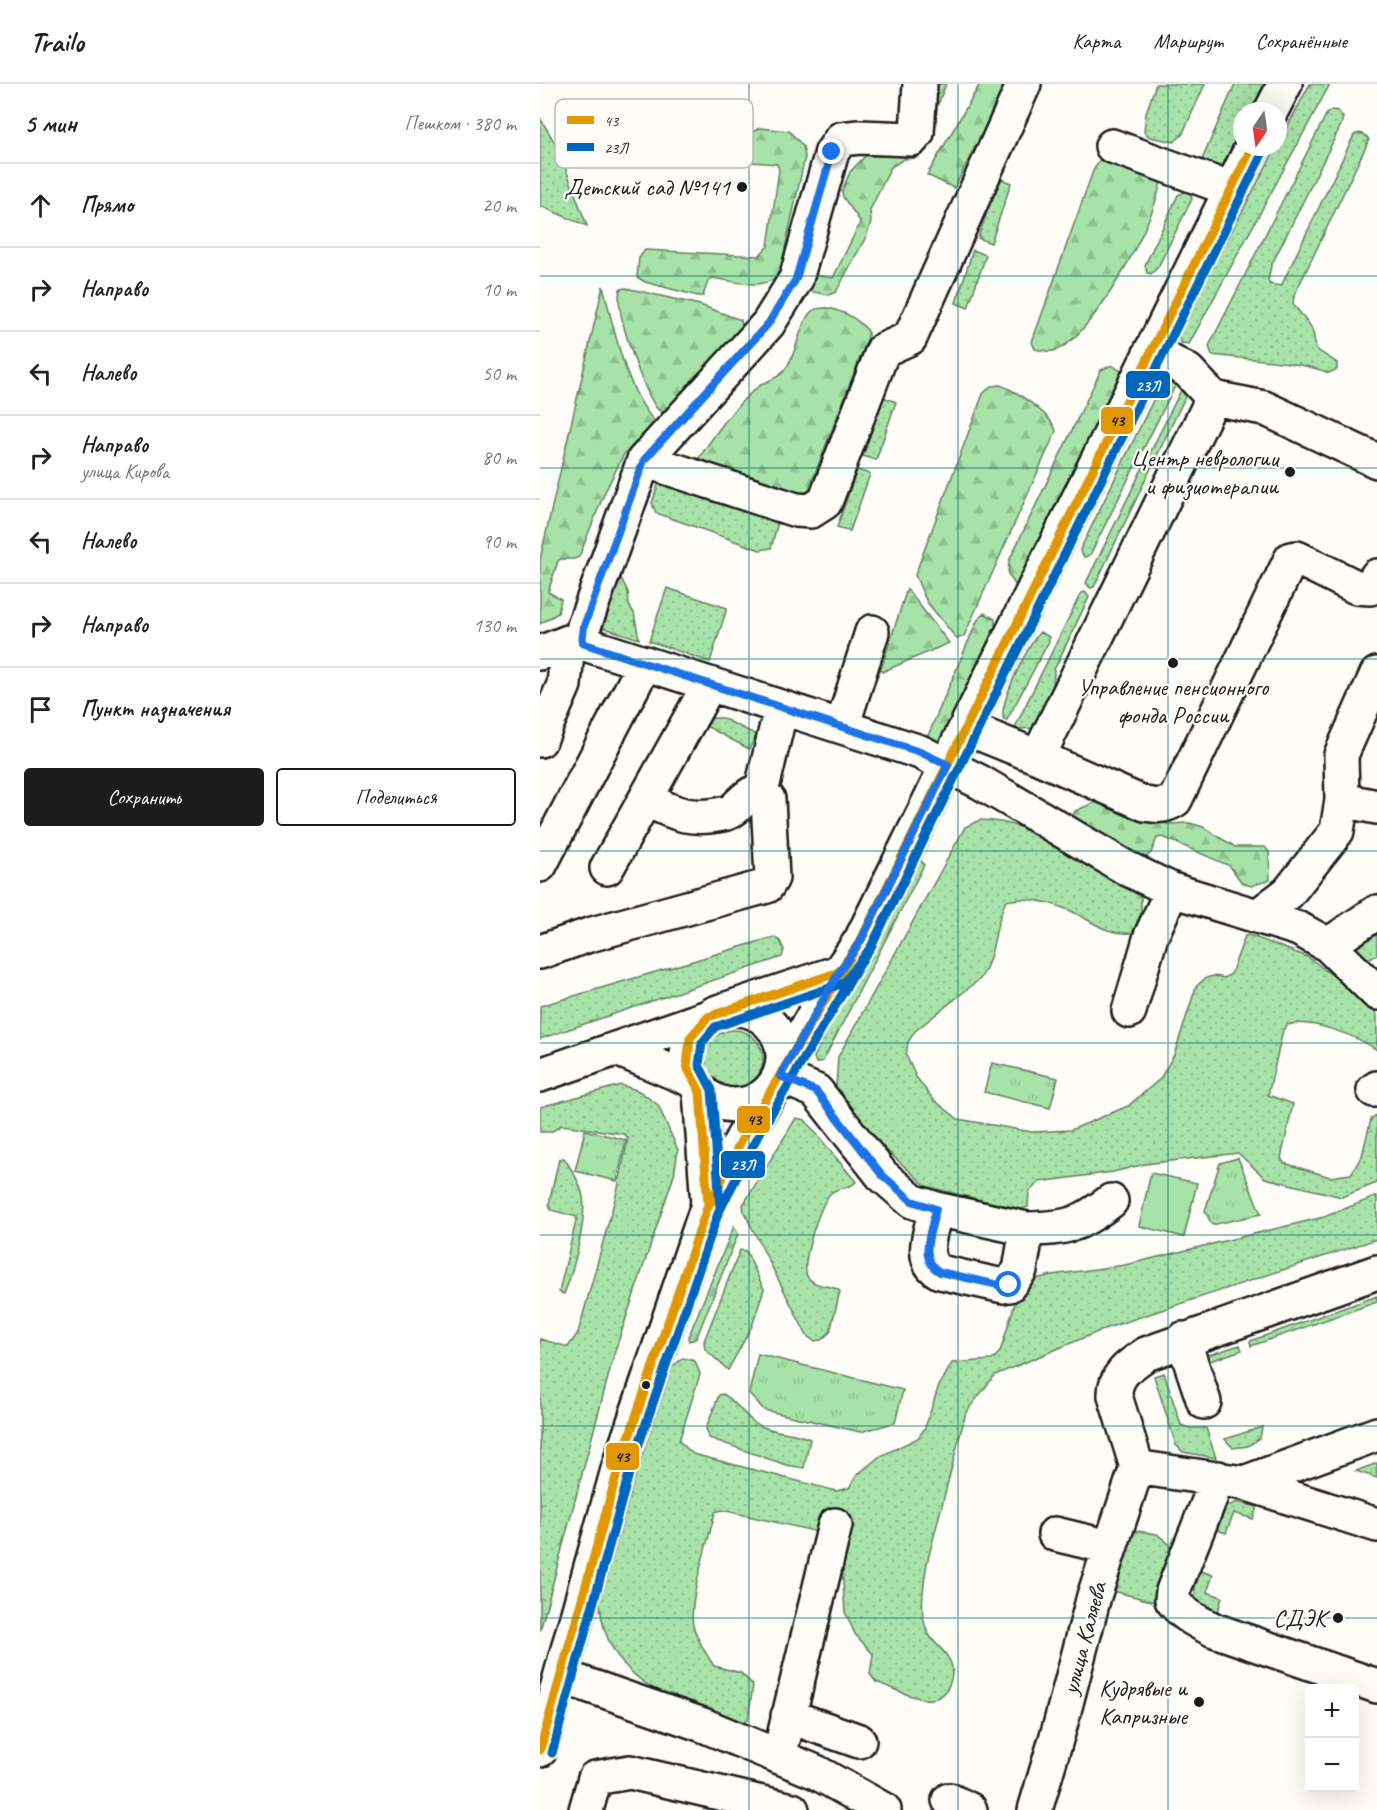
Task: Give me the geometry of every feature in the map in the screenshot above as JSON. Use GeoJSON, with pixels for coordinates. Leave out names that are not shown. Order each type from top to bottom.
{"type":"FeatureCollection","features":[{"type":"Feature","properties":{"kind":"main road"},"geometry":{"type":"LineString","coordinates":[[540,740],[564,685],[563,646],[584,626],[644,460],[768,324],[788,294],[796,279],[832,152],[841,140],[860,137],[912,139],[917,133],[920,84]]}},
{"type":"Feature","properties":{"kind":"main road"},"geometry":{"type":"LineString","coordinates":[[644,460],[796,510],[811,511],[825,502],[883,350],[910,338],[1024,84]]}},
{"type":"Feature","properties":{"kind":"main road"},"geometry":{"type":"LineString","coordinates":[[1276,102],[1285,84]]}},
{"type":"Feature","properties":{"kind":"main road"},"geometry":{"type":"LineString","coordinates":[[1112,146],[1230,189]]}},
{"type":"Feature","properties":{"kind":"main road"},"geometry":{"type":"LineString","coordinates":[[540,1750],[619,1466],[708,1205],[743,1137],[839,972],[861,940],[1247,156]]}},
{"type":"Feature","properties":{"kind":"main road"},"geometry":{"type":"LineString","coordinates":[[1151,351],[1188,371],[1213,398],[1264,408],[1377,461]]}},
{"type":"Feature","properties":{"kind":"main road"},"geometry":{"type":"LineString","coordinates":[[1038,757],[1213,398]]}},
{"type":"Feature","properties":{"kind":"main road"},"geometry":{"type":"LineString","coordinates":[[966,728],[1144,804],[1161,807],[1174,800],[1291,559],[1297,558],[1356,587],[1370,588],[1377,576]]}},
{"type":"Feature","properties":{"kind":"main road"},"geometry":{"type":"LineString","coordinates":[[842,727],[872,632]]}},
{"type":"Feature","properties":{"kind":"main road"},"geometry":{"type":"LineString","coordinates":[[563,646],[645,663],[920,752],[948,765],[1067,835],[1172,890],[1299,928],[1328,945],[1377,993]]}},
{"type":"Feature","properties":{"kind":"main road"},"geometry":{"type":"LineString","coordinates":[[540,865],[645,663]]}},
{"type":"Feature","properties":{"kind":"main road"},"geometry":{"type":"LineString","coordinates":[[1258,915],[1288,893],[1337,831],[1342,800],[1341,755],[1377,674]]}},
{"type":"Feature","properties":{"kind":"main road"},"geometry":{"type":"LineString","coordinates":[[607,868],[709,685]]}},
{"type":"Feature","properties":{"kind":"main road"},"geometry":{"type":"LineString","coordinates":[[761,793],[781,708]]}},
{"type":"Feature","properties":{"kind":"main road"},"geometry":{"type":"LineString","coordinates":[[540,952],[589,935],[767,886],[772,878],[768,799],[761,793],[751,794],[730,812],[698,819],[672,812],[646,799]]}},
{"type":"Feature","properties":{"kind":"main road"},"geometry":{"type":"LineString","coordinates":[[1342,800],[1377,807]]}},
{"type":"Feature","properties":{"kind":"main road"},"geometry":{"type":"LineString","coordinates":[[1129,1011],[1151,936],[1172,890]]}},
{"type":"Feature","properties":{"kind":"main road"},"geometry":{"type":"LineString","coordinates":[[1328,945],[1377,912]]}},
{"type":"Feature","properties":{"kind":"main road"},"geometry":{"type":"LineString","coordinates":[[540,1075],[839,972]]}},
{"type":"Feature","properties":{"kind":"main road"},"geometry":{"type":"LineString","coordinates":[[617,1049],[696,1086],[724,1105],[738,1106],[752,1103],[779,1077],[782,1043],[765,1019],[744,1010],[715,1014],[690,1038],[687,1067],[696,1086],[708,1205]]}},
{"type":"Feature","properties":{"kind":"main road"},"geometry":{"type":"LineString","coordinates":[[779,1077],[816,1091],[882,1175],[912,1201],[936,1209],[1027,1229],[1060,1228],[1086,1221],[1111,1201]]}},
{"type":"Feature","properties":{"kind":"main road"},"geometry":{"type":"LineString","coordinates":[[936,1209],[927,1253],[927,1261],[931,1267],[940,1272],[1003,1286],[1013,1281],[1020,1270],[1027,1229]]}},
{"type":"Feature","properties":{"kind":"main road"},"geometry":{"type":"LineString","coordinates":[[1377,1272],[1146,1354],[1131,1364],[1118,1377],[1114,1386],[1137,1467],[1231,1480],[1377,1525]]}},
{"type":"Feature","properties":{"kind":"main road"},"geometry":{"type":"LineString","coordinates":[[1183,1339],[1204,1402]]}},
{"type":"Feature","properties":{"kind":"main road"},"geometry":{"type":"LineString","coordinates":[[1377,1434],[1231,1480],[1173,1591],[1172,1600],[1194,1620],[1214,1630],[1377,1686]]}},
{"type":"Feature","properties":{"kind":"main road","name":"улица Каляева"},"geometry":{"type":"LineString","coordinates":[[1035,1810],[1109,1547],[1137,1467]]}},
{"type":"Feature","properties":{"kind":"main road"},"geometry":{"type":"LineString","coordinates":[[779,1757],[835,1525]]}},
{"type":"Feature","properties":{"kind":"main road"},"geometry":{"type":"LineString","coordinates":[[1055,1534],[1109,1547]]}},
{"type":"Feature","properties":{"kind":"main road"},"geometry":{"type":"LineString","coordinates":[[561,1676],[703,1725],[816,1772],[884,1810]]}},
{"type":"Feature","properties":{"kind":"main road"},"geometry":{"type":"LineString","coordinates":[[788,1716],[858,1741]]}},
{"type":"Feature","properties":{"kind":"main road"},"geometry":{"type":"LineString","coordinates":[[586,1810],[595,1778],[630,1772],[792,1810]]}},
{"type":"Feature","properties":{"kind":"green space"},"geometry":{"type":"Polygon","coordinates":[[[931,84],[946,84],[917,158],[904,159],[891,167],[870,210],[871,222],[866,237],[836,292],[829,295],[808,291],[810,274],[833,278],[859,225],[860,221],[843,197],[842,191],[850,172],[871,150],[900,145],[931,84]]]}},
{"type":"Feature","properties":{"kind":"green space"},"geometry":{"type":"Polygon","coordinates":[[[980,84],[1007,84],[954,188],[927,175],[980,84]]]}},
{"type":"Feature","properties":{"kind":"green space"},"geometry":{"type":"Polygon","coordinates":[[[1156,84],[1205,84],[1182,135],[1174,142],[1150,137],[1144,132],[1146,113],[1156,84]]]}},
{"type":"Feature","properties":{"kind":"green space"},"geometry":{"type":"Polygon","coordinates":[[[1235,84],[1264,84],[1256,102],[1233,102],[1233,153],[1221,176],[1201,162],[1235,84]]]}},
{"type":"Feature","properties":{"kind":"green space"},"geometry":{"type":"Polygon","coordinates":[[[1310,84],[1330,84],[1189,344],[1181,343],[1177,334],[1272,156],[1287,156],[1287,127],[1310,84]]]}},
{"type":"Feature","properties":{"kind":"green space"},"geometry":{"type":"Polygon","coordinates":[[[1332,110],[1338,111],[1343,117],[1341,125],[1271,266],[1268,280],[1270,284],[1281,286],[1354,135],[1361,133],[1365,135],[1369,140],[1294,296],[1293,304],[1311,328],[1316,349],[1337,363],[1337,369],[1329,373],[1302,365],[1212,355],[1209,346],[1327,113],[1332,110]]]}},
{"type":"Feature","properties":{"kind":"green space"},"geometry":{"type":"Polygon","coordinates":[[[540,118],[555,143],[555,168],[565,168],[587,226],[540,206],[540,118]]]}},
{"type":"Feature","properties":{"kind":"green space"},"geometry":{"type":"Polygon","coordinates":[[[759,128],[789,131],[803,146],[805,157],[779,276],[772,281],[756,284],[712,278],[708,281],[703,296],[645,282],[637,277],[639,258],[645,250],[759,256],[768,246],[779,170],[777,164],[753,162],[753,132],[759,128]]]}},
{"type":"Feature","properties":{"kind":"green space"},"geometry":{"type":"Polygon","coordinates":[[[1111,155],[1161,177],[1158,195],[1149,219],[1121,274],[1104,302],[1086,325],[1069,342],[1053,351],[1035,349],[1032,342],[1093,171],[1100,159],[1111,155]]]}},
{"type":"Feature","properties":{"kind":"green space"},"geometry":{"type":"Polygon","coordinates":[[[999,178],[1011,183],[991,243],[978,238],[999,178]]]}},
{"type":"Feature","properties":{"kind":"green space"},"geometry":{"type":"Polygon","coordinates":[[[1187,191],[1191,194],[1192,199],[1158,267],[1151,274],[1147,273],[1145,265],[1178,195],[1187,191]]]}},
{"type":"Feature","properties":{"kind":"green space"},"geometry":{"type":"Polygon","coordinates":[[[973,250],[986,255],[968,308],[956,303],[973,250]]]}},
{"type":"Feature","properties":{"kind":"green space"},"geometry":{"type":"Polygon","coordinates":[[[603,286],[629,378],[646,411],[657,424],[624,454],[604,494],[579,557],[558,561],[548,592],[561,599],[558,613],[540,624],[540,559],[603,286]]]}},
{"type":"Feature","properties":{"kind":"green space"},"geometry":{"type":"Polygon","coordinates":[[[626,288],[700,305],[741,320],[744,333],[670,417],[655,406],[630,348],[619,300],[620,289],[626,288]]]}},
{"type":"Feature","properties":{"kind":"green space"},"geometry":{"type":"Polygon","coordinates":[[[827,308],[845,313],[855,319],[868,331],[868,337],[807,494],[792,497],[694,465],[741,403],[759,386],[783,372],[792,358],[803,325],[810,313],[816,309],[827,308]]]}},
{"type":"Feature","properties":{"kind":"green space"},"geometry":{"type":"Polygon","coordinates":[[[1112,365],[1125,374],[1022,588],[1016,586],[1008,574],[1009,561],[1101,370],[1112,365]]]}},
{"type":"Feature","properties":{"kind":"green space"},"geometry":{"type":"Polygon","coordinates":[[[1165,376],[1177,382],[1090,555],[1084,557],[1080,550],[1165,376]]]}},
{"type":"Feature","properties":{"kind":"green space"},"geometry":{"type":"Polygon","coordinates":[[[1184,384],[1187,393],[1094,587],[1090,588],[1086,583],[1184,384]]]}},
{"type":"Feature","properties":{"kind":"green space"},"geometry":{"type":"Polygon","coordinates":[[[1000,385],[1015,392],[1040,411],[1048,418],[1056,431],[964,636],[957,639],[927,602],[915,575],[983,394],[991,386],[1000,385]]]}},
{"type":"Feature","properties":{"kind":"green space"},"geometry":{"type":"Polygon","coordinates":[[[883,397],[896,402],[876,460],[863,456],[883,397]]]}},
{"type":"Feature","properties":{"kind":"green space"},"geometry":{"type":"Polygon","coordinates":[[[857,470],[870,474],[850,531],[837,527],[857,470]]]}},
{"type":"Feature","properties":{"kind":"green space"},"geometry":{"type":"Polygon","coordinates":[[[659,482],[779,518],[771,548],[760,550],[656,513],[652,503],[659,482]]]}},
{"type":"Feature","properties":{"kind":"green space"},"geometry":{"type":"Polygon","coordinates":[[[616,568],[628,592],[629,605],[634,613],[639,639],[592,624],[616,568]]]}},
{"type":"Feature","properties":{"kind":"green space"},"geometry":{"type":"Polygon","coordinates":[[[667,588],[727,608],[710,662],[649,641],[667,588]]]}},
{"type":"Feature","properties":{"kind":"green space"},"geometry":{"type":"Polygon","coordinates":[[[907,589],[949,643],[882,672],[881,669],[907,589]]]}},
{"type":"Feature","properties":{"kind":"green space"},"geometry":{"type":"Polygon","coordinates":[[[1085,592],[1089,597],[1054,670],[1053,693],[1037,728],[1016,729],[1081,593],[1085,592]]]}},
{"type":"Feature","properties":{"kind":"green space"},"geometry":{"type":"Polygon","coordinates":[[[984,613],[995,619],[995,626],[938,750],[924,745],[977,621],[984,613]]]}},
{"type":"Feature","properties":{"kind":"green space"},"geometry":{"type":"Polygon","coordinates":[[[1040,632],[1049,637],[1049,641],[1007,720],[1004,720],[1003,713],[1009,689],[1022,661],[1040,632]]]}},
{"type":"Feature","properties":{"kind":"green space"},"geometry":{"type":"Polygon","coordinates":[[[712,718],[722,718],[757,735],[749,749],[706,726],[712,718]]]}},
{"type":"Feature","properties":{"kind":"green space"},"geometry":{"type":"Polygon","coordinates":[[[1098,801],[1150,821],[1168,824],[1190,823],[1203,827],[1235,847],[1265,847],[1269,852],[1270,880],[1251,886],[1242,883],[1230,866],[1163,837],[1157,838],[1151,853],[1143,859],[1074,826],[1072,818],[1075,811],[1098,801]]]}},
{"type":"Feature","properties":{"kind":"green space"},"geometry":{"type":"Polygon","coordinates":[[[980,820],[1002,822],[1024,828],[1065,847],[1141,897],[1141,916],[1132,933],[1113,932],[1052,904],[1028,899],[1006,901],[989,961],[980,979],[915,1031],[908,1042],[906,1055],[916,1077],[933,1099],[958,1119],[1032,1132],[1071,1130],[1128,1106],[1160,1079],[1174,1055],[1196,987],[1208,977],[1224,978],[1231,974],[1245,936],[1249,935],[1308,957],[1367,1002],[1377,1015],[1377,1050],[1358,1039],[1320,1026],[1297,1023],[1287,1025],[1283,1030],[1268,1095],[1293,1104],[1281,1158],[1284,1163],[1330,1177],[1351,1174],[1362,1156],[1371,1119],[1377,1115],[1377,1183],[1342,1197],[1265,1178],[1238,1153],[1145,1164],[1113,1172],[1039,1182],[1029,1192],[1028,1207],[1019,1210],[926,1186],[880,1144],[836,1087],[838,1057],[965,827],[980,820]]]}},
{"type":"Feature","properties":{"kind":"green space"},"geometry":{"type":"Polygon","coordinates":[[[921,860],[924,865],[823,1061],[816,1063],[814,1057],[915,864],[921,860]]]}},
{"type":"Feature","properties":{"kind":"green space"},"geometry":{"type":"Polygon","coordinates":[[[1377,934],[1377,955],[1364,958],[1352,952],[1356,940],[1377,934]]]}},
{"type":"Feature","properties":{"kind":"green space"},"geometry":{"type":"Polygon","coordinates":[[[774,937],[780,941],[784,950],[782,957],[540,1039],[540,1006],[774,937]]]}},
{"type":"Feature","properties":{"kind":"green space"},"geometry":{"type":"Polygon","coordinates":[[[728,1030],[740,1030],[755,1038],[763,1053],[763,1065],[755,1080],[740,1088],[728,1088],[713,1080],[705,1065],[705,1053],[713,1038],[728,1030]]]}},
{"type":"Feature","properties":{"kind":"green space"},"geometry":{"type":"Polygon","coordinates":[[[992,1063],[1058,1078],[1050,1108],[984,1092],[992,1063]]]}},
{"type":"Feature","properties":{"kind":"green space"},"geometry":{"type":"Polygon","coordinates":[[[621,1085],[639,1091],[658,1105],[678,1150],[674,1175],[615,1351],[540,1631],[540,1339],[568,1347],[578,1333],[618,1188],[628,1138],[624,1134],[562,1125],[551,1132],[540,1132],[540,1107],[621,1085]]]}},
{"type":"Feature","properties":{"kind":"green space"},"geometry":{"type":"Polygon","coordinates":[[[796,1118],[805,1120],[856,1182],[831,1193],[817,1220],[809,1246],[807,1276],[818,1284],[840,1291],[830,1332],[821,1340],[814,1341],[807,1336],[744,1212],[743,1205],[796,1118]]]}},
{"type":"Feature","properties":{"kind":"green space"},"geometry":{"type":"Polygon","coordinates":[[[585,1130],[626,1140],[617,1181],[575,1171],[585,1130]]]}},
{"type":"Feature","properties":{"kind":"green space"},"geometry":{"type":"Polygon","coordinates":[[[564,1158],[580,1186],[584,1207],[578,1246],[564,1294],[559,1292],[577,1217],[551,1210],[549,1204],[559,1159],[564,1158]]]}},
{"type":"Feature","properties":{"kind":"green space"},"geometry":{"type":"Polygon","coordinates":[[[1238,1158],[1261,1214],[1212,1225],[1205,1211],[1220,1163],[1238,1158]]]}},
{"type":"Feature","properties":{"kind":"green space"},"geometry":{"type":"Polygon","coordinates":[[[1151,1173],[1197,1183],[1184,1237],[1139,1226],[1151,1173]]]}},
{"type":"Feature","properties":{"kind":"green space"},"geometry":{"type":"Polygon","coordinates":[[[1377,1196],[1377,1239],[1107,1328],[995,1375],[966,1412],[927,1563],[923,1596],[924,1621],[931,1638],[947,1656],[952,1667],[949,1685],[944,1694],[927,1699],[916,1697],[876,1682],[870,1674],[873,1654],[855,1634],[845,1612],[840,1537],[722,1510],[715,1512],[700,1570],[693,1601],[693,1625],[699,1641],[714,1666],[741,1673],[753,1685],[748,1720],[738,1724],[663,1694],[641,1680],[623,1664],[610,1643],[602,1618],[600,1588],[663,1386],[671,1368],[683,1358],[695,1361],[700,1374],[679,1441],[693,1454],[836,1491],[849,1488],[857,1475],[879,1457],[918,1438],[925,1428],[938,1388],[952,1363],[992,1360],[1000,1352],[1019,1290],[1027,1281],[1052,1275],[1125,1265],[1324,1217],[1377,1196]]]}},
{"type":"Feature","properties":{"kind":"green space"},"geometry":{"type":"Polygon","coordinates":[[[734,1226],[738,1234],[696,1339],[689,1341],[688,1338],[734,1226]]]}},
{"type":"Feature","properties":{"kind":"green space"},"geometry":{"type":"Polygon","coordinates":[[[740,1250],[746,1251],[764,1289],[752,1326],[728,1370],[705,1349],[704,1341],[740,1250]]]}},
{"type":"Feature","properties":{"kind":"green space"},"geometry":{"type":"Polygon","coordinates":[[[1377,1296],[1377,1302],[1251,1346],[1250,1341],[1377,1296]]]}},
{"type":"Feature","properties":{"kind":"green space"},"geometry":{"type":"Polygon","coordinates":[[[1240,1345],[1242,1350],[1198,1365],[1196,1359],[1240,1345]]]}},
{"type":"Feature","properties":{"kind":"green space"},"geometry":{"type":"Polygon","coordinates":[[[758,1354],[903,1390],[895,1423],[860,1432],[764,1410],[749,1393],[758,1354]]]}},
{"type":"Feature","properties":{"kind":"green space"},"geometry":{"type":"Polygon","coordinates":[[[1164,1373],[1181,1425],[1189,1428],[1206,1428],[1216,1458],[1183,1452],[1176,1445],[1154,1376],[1164,1373]]]}},
{"type":"Feature","properties":{"kind":"green space"},"geometry":{"type":"Polygon","coordinates":[[[723,1394],[755,1423],[810,1439],[804,1468],[786,1465],[709,1438],[706,1428],[719,1395],[723,1394]]]}},
{"type":"Feature","properties":{"kind":"green space"},"geometry":{"type":"Polygon","coordinates":[[[1262,1427],[1260,1438],[1248,1446],[1233,1448],[1225,1439],[1262,1427]]]}},
{"type":"Feature","properties":{"kind":"green space"},"geometry":{"type":"Polygon","coordinates":[[[1377,1463],[1377,1478],[1356,1471],[1377,1463]]]}},
{"type":"Feature","properties":{"kind":"green space"},"geometry":{"type":"Polygon","coordinates":[[[1237,1502],[1257,1507],[1253,1519],[1234,1513],[1226,1533],[1214,1529],[1223,1508],[1237,1502]]]}},
{"type":"Feature","properties":{"kind":"green space"},"geometry":{"type":"Polygon","coordinates":[[[1137,1531],[1157,1534],[1170,1545],[1171,1555],[1159,1603],[1105,1589],[1127,1535],[1137,1531]]]}},
{"type":"Feature","properties":{"kind":"green space"},"geometry":{"type":"Polygon","coordinates":[[[1201,1571],[1213,1575],[1207,1592],[1222,1597],[1217,1615],[1195,1602],[1195,1587],[1201,1571]]]}},
{"type":"Feature","properties":{"kind":"transit line","name":"43"},"geometry":{"type":"LineString","coordinates":[[540,1750],[619,1466],[708,1205],[700,1092],[687,1067],[690,1038],[708,1017],[839,972],[861,940],[1248,156]]}},
{"type":"Feature","properties":{"kind":"transit line","name":"23Л"},"geometry":{"type":"LineString","coordinates":[[552,1753],[630,1470],[720,1208],[712,1090],[699,1065],[702,1043],[715,1027],[844,983],[871,947],[1261,156]]}},
{"type":"Feature","properties":{"kind":"transit line","name":"43"},"geometry":{"type":"LineString","coordinates":[[706,1211],[743,1137],[853,953]]}},
{"type":"Feature","properties":{"kind":"transit line","name":"23Л"},"geometry":{"type":"LineString","coordinates":[[717,1216],[754,1143],[863,959]]}},
{"type":"Feature","properties":{"kind":"place","name":"Детский сад №141"},"geometry":{"type":"Point","coordinates":[742,187]}},
{"type":"Feature","properties":{"kind":"place","name":"Центр неврологии и физиотерапии"},"geometry":{"type":"Point","coordinates":[1290,472]}},
{"type":"Feature","properties":{"kind":"place","name":"Управление пенсионного фонда России"},"geometry":{"type":"Point","coordinates":[1173,663]}},
{"type":"Feature","properties":{"kind":"place","name":"СДЭК"},"geometry":{"type":"Point","coordinates":[1338,1618]}},
{"type":"Feature","properties":{"kind":"place","name":"Кудрявые и Капризные"},"geometry":{"type":"Point","coordinates":[1199,1702]}},
{"type":"Feature","properties":{"kind":"route"},"geometry":{"type":"LineString","coordinates":[[832,152],[796,279],[788,294],[768,324],[673,431],[644,460],[584,626],[582,643],[920,752],[948,765],[861,940],[839,972],[780,1076],[816,1091],[882,1175],[912,1201],[936,1209],[927,1253],[927,1261],[931,1267],[940,1272],[1003,1286],[1009,1285]]}}]}
